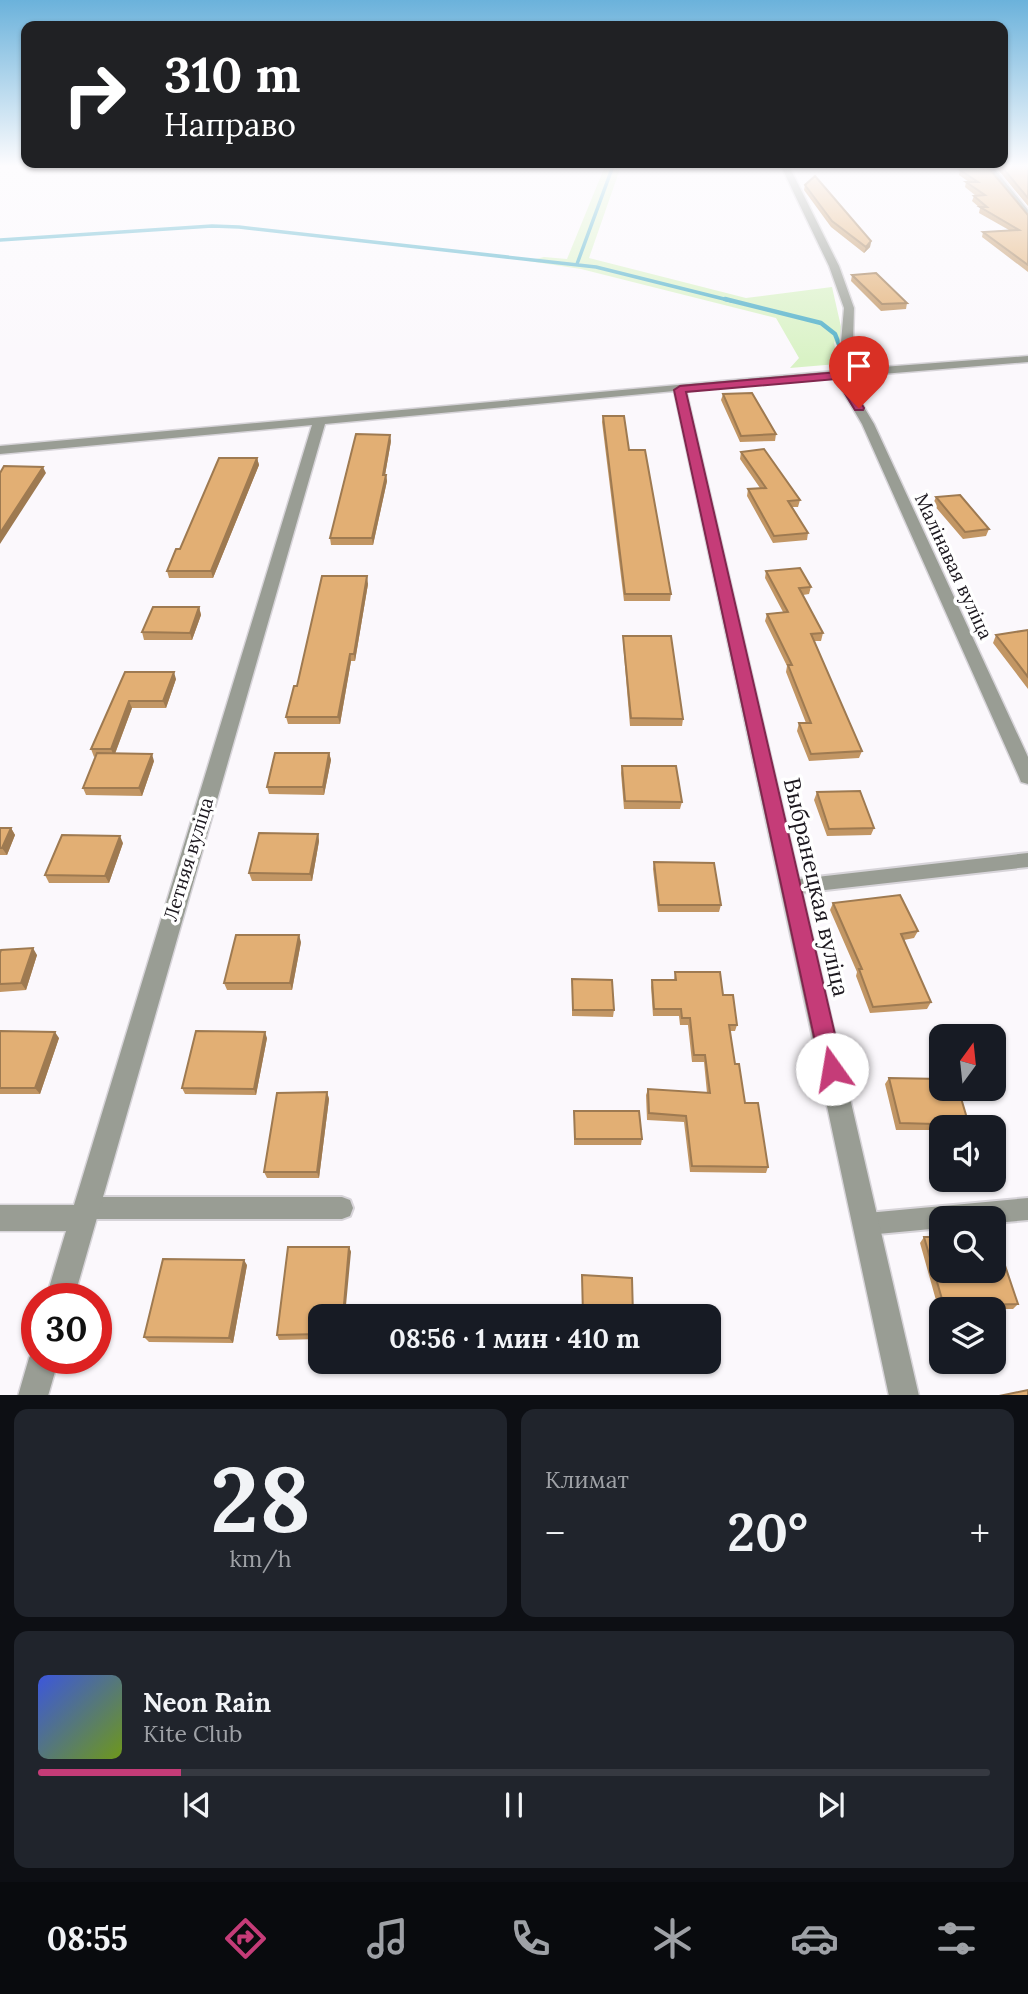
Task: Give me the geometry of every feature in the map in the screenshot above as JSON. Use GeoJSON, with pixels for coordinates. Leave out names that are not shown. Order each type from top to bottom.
{"type":"FeatureCollection","features":[{"type":"Feature","properties":{"kind":"street"},"geometry":{"type":"LineString","coordinates":[[816,231],[849,308],[847,342],[854,359],[867,373]]}},
{"type":"Feature","properties":{"kind":"street"},"geometry":{"type":"LineString","coordinates":[[0,450],[1028,359]]}},
{"type":"Feature","properties":{"kind":"street","name":"Малінавая вуліца"},"geometry":{"type":"LineString","coordinates":[[839,375],[869,424],[1028,777]]}},
{"type":"Feature","properties":{"kind":"street","name":"Выбранецкая вуліца"},"geometry":{"type":"LineString","coordinates":[[680,390],[904,1395]]}},
{"type":"Feature","properties":{"kind":"street","name":"Летняя вуліца"},"geometry":{"type":"LineString","coordinates":[[64,1283],[319,422]]}},
{"type":"Feature","properties":{"kind":"street"},"geometry":{"type":"LineString","coordinates":[[0,1218],[85,1213]]}},
{"type":"Feature","properties":{"kind":"street"},"geometry":{"type":"LineString","coordinates":[[33,1395],[39,1374]]}},
{"type":"Feature","properties":{"kind":"lane"},"geometry":{"type":"LineString","coordinates":[[790,887],[1028,860]]}},
{"type":"Feature","properties":{"kind":"lane"},"geometry":{"type":"LineString","coordinates":[[85,1213],[342,1208]]}},
{"type":"Feature","properties":{"kind":"lane"},"geometry":{"type":"LineString","coordinates":[[867,1224],[1028,1209]]}},
{"type":"Feature","properties":{"kind":"green space"},"geometry":{"type":"Polygon","coordinates":[[[578,231],[598,231],[589,258],[746,298],[832,287],[849,362],[834,341],[837,364],[790,368],[799,358],[776,318],[581,269],[528,261],[544,257],[567,259],[578,231]]]}},
{"type":"Feature","properties":{"kind":"building"},"geometry":{"type":"Polygon","coordinates":[[[845,231],[862,231],[871,241],[866,247],[845,231]]]}},
{"type":"Feature","properties":{"kind":"building"},"geometry":{"type":"Polygon","coordinates":[[[1028,231],[1028,265],[983,232],[1028,231]]]}},
{"type":"Feature","properties":{"kind":"building"},"geometry":{"type":"Polygon","coordinates":[[[876,273],[907,303],[882,304],[852,275],[876,273]]]}},
{"type":"Feature","properties":{"kind":"building"},"geometry":{"type":"Polygon","coordinates":[[[752,393],[776,434],[741,436],[723,394],[752,393]]]}},
{"type":"Feature","properties":{"kind":"building"},"geometry":{"type":"Polygon","coordinates":[[[603,416],[624,416],[629,450],[645,450],[671,594],[625,594],[603,416]]]}},
{"type":"Feature","properties":{"kind":"building"},"geometry":{"type":"Polygon","coordinates":[[[356,434],[390,435],[383,475],[386,475],[372,538],[330,538],[356,434]]]}},
{"type":"Feature","properties":{"kind":"building"},"geometry":{"type":"Polygon","coordinates":[[[764,449],[800,500],[788,501],[808,533],[774,536],[748,489],[766,488],[741,452],[764,449]]]}},
{"type":"Feature","properties":{"kind":"building"},"geometry":{"type":"Polygon","coordinates":[[[219,458],[257,458],[211,571],[167,571],[176,549],[180,549],[219,458]]]}},
{"type":"Feature","properties":{"kind":"building"},"geometry":{"type":"Polygon","coordinates":[[[4,466],[43,467],[0,533],[0,473],[4,466]]]}},
{"type":"Feature","properties":{"kind":"building"},"geometry":{"type":"Polygon","coordinates":[[[960,495],[989,529],[965,532],[936,497],[960,495]]]}},
{"type":"Feature","properties":{"kind":"building"},"geometry":{"type":"Polygon","coordinates":[[[800,568],[811,587],[799,588],[823,633],[811,634],[862,751],[811,754],[799,723],[811,723],[788,665],[792,665],[767,614],[788,612],[766,571],[800,568]]]}},
{"type":"Feature","properties":{"kind":"building"},"geometry":{"type":"Polygon","coordinates":[[[322,576],[367,576],[354,654],[350,654],[338,717],[286,717],[294,686],[297,686],[322,576]]]}},
{"type":"Feature","properties":{"kind":"building"},"geometry":{"type":"Polygon","coordinates":[[[153,607],[199,607],[190,633],[142,632],[153,607]]]}},
{"type":"Feature","properties":{"kind":"building"},"geometry":{"type":"Polygon","coordinates":[[[1028,630],[1028,677],[996,635],[1028,630]]]}},
{"type":"Feature","properties":{"kind":"building"},"geometry":{"type":"Polygon","coordinates":[[[623,636],[671,636],[683,719],[631,718],[623,636]]]}},
{"type":"Feature","properties":{"kind":"building"},"geometry":{"type":"Polygon","coordinates":[[[125,672],[174,672],[163,701],[129,701],[111,749],[91,749],[125,672]]]}},
{"type":"Feature","properties":{"kind":"building"},"geometry":{"type":"Polygon","coordinates":[[[97,753],[152,754],[139,788],[83,788],[97,753]]]}},
{"type":"Feature","properties":{"kind":"building"},"geometry":{"type":"Polygon","coordinates":[[[275,753],[329,753],[323,787],[267,787],[275,753]]]}},
{"type":"Feature","properties":{"kind":"building"},"geometry":{"type":"Polygon","coordinates":[[[622,766],[676,766],[682,802],[625,801],[622,766]]]}},
{"type":"Feature","properties":{"kind":"building"},"geometry":{"type":"Polygon","coordinates":[[[860,791],[874,828],[829,829],[817,792],[860,791]]]}},
{"type":"Feature","properties":{"kind":"building"},"geometry":{"type":"Polygon","coordinates":[[[0,828],[11,828],[2,848],[0,848],[0,828]]]}},
{"type":"Feature","properties":{"kind":"building"},"geometry":{"type":"Polygon","coordinates":[[[259,833],[318,834],[310,874],[249,873],[259,833]]]}},
{"type":"Feature","properties":{"kind":"building"},"geometry":{"type":"Polygon","coordinates":[[[62,835],[120,836],[105,876],[45,875],[62,835]]]}},
{"type":"Feature","properties":{"kind":"building"},"geometry":{"type":"Polygon","coordinates":[[[654,862],[714,863],[721,905],[659,905],[654,862]]]}},
{"type":"Feature","properties":{"kind":"building"},"geometry":{"type":"Polygon","coordinates":[[[900,895],[918,931],[901,934],[931,1002],[873,1007],[859,969],[862,969],[833,903],[900,895]]]}},
{"type":"Feature","properties":{"kind":"building"},"geometry":{"type":"Polygon","coordinates":[[[236,935],[299,935],[290,983],[224,983],[236,935]]]}},
{"type":"Feature","properties":{"kind":"building"},"geometry":{"type":"Polygon","coordinates":[[[33,948],[21,983],[0,984],[1,950],[33,948]]]}},
{"type":"Feature","properties":{"kind":"building"},"geometry":{"type":"Polygon","coordinates":[[[675,972],[720,972],[723,995],[733,995],[737,1025],[729,1025],[735,1064],[739,1064],[745,1103],[758,1103],[768,1167],[692,1166],[686,1116],[649,1113],[648,1089],[710,1093],[705,1055],[694,1055],[690,1018],[682,1018],[681,1009],[654,1009],[652,980],[676,980],[675,972]]]}},
{"type":"Feature","properties":{"kind":"building"},"geometry":{"type":"Polygon","coordinates":[[[572,979],[612,980],[614,1010],[573,1010],[572,979]]]}},
{"type":"Feature","properties":{"kind":"building"},"geometry":{"type":"Polygon","coordinates":[[[0,1031],[55,1032],[35,1088],[0,1088],[0,1031]]]}},
{"type":"Feature","properties":{"kind":"building"},"geometry":{"type":"Polygon","coordinates":[[[196,1031],[265,1032],[254,1089],[182,1088],[196,1031]]]}},
{"type":"Feature","properties":{"kind":"building"},"geometry":{"type":"Polygon","coordinates":[[[889,1078],[929,1079],[929,1101],[962,1101],[966,1115],[929,1115],[929,1124],[900,1123],[889,1078]]]}},
{"type":"Feature","properties":{"kind":"building"},"geometry":{"type":"Polygon","coordinates":[[[327,1092],[317,1172],[264,1172],[277,1093],[327,1092]]]}},
{"type":"Feature","properties":{"kind":"building"},"geometry":{"type":"Polygon","coordinates":[[[574,1111],[639,1111],[642,1139],[575,1139],[574,1111]]]}},
{"type":"Feature","properties":{"kind":"building"},"geometry":{"type":"Polygon","coordinates":[[[924,1237],[929,1237],[929,1254],[924,1237]]]}},
{"type":"Feature","properties":{"kind":"building"},"geometry":{"type":"Polygon","coordinates":[[[288,1247],[349,1247],[344,1304],[308,1304],[308,1334],[277,1335],[288,1247]]]}},
{"type":"Feature","properties":{"kind":"building"},"geometry":{"type":"Polygon","coordinates":[[[163,1259],[244,1260],[229,1338],[144,1337],[163,1259]]]}},
{"type":"Feature","properties":{"kind":"building"},"geometry":{"type":"Polygon","coordinates":[[[1006,1269],[1018,1304],[1006,1304],[1006,1297],[941,1297],[937,1283],[1006,1283],[1006,1269]]]}},
{"type":"Feature","properties":{"kind":"building"},"geometry":{"type":"Polygon","coordinates":[[[582,1275],[632,1278],[633,1304],[583,1304],[582,1275]]]}},
{"type":"Feature","properties":{"kind":"building"},"geometry":{"type":"Polygon","coordinates":[[[1028,1390],[1028,1395],[1004,1395],[1028,1390]]]}},
{"type":"Feature","properties":{"kind":"waterway"},"geometry":{"type":"LineString","coordinates":[[0,240],[135,231]]}},
{"type":"Feature","properties":{"kind":"waterway"},"geometry":{"type":"LineString","coordinates":[[276,231],[596,267],[732,301]]}},
{"type":"Feature","properties":{"kind":"waterway"},"geometry":{"type":"LineString","coordinates":[[577,264],[589,231]]}},
{"type":"Feature","properties":{"kind":"waterway"},"geometry":{"type":"LineString","coordinates":[[725,299],[821,323],[835,334],[846,362]]}},
{"type":"Feature","properties":{"kind":"route"},"geometry":{"type":"LineString","coordinates":[[832,1069],[680,390],[738,382],[839,375],[859,408]]}}]}
